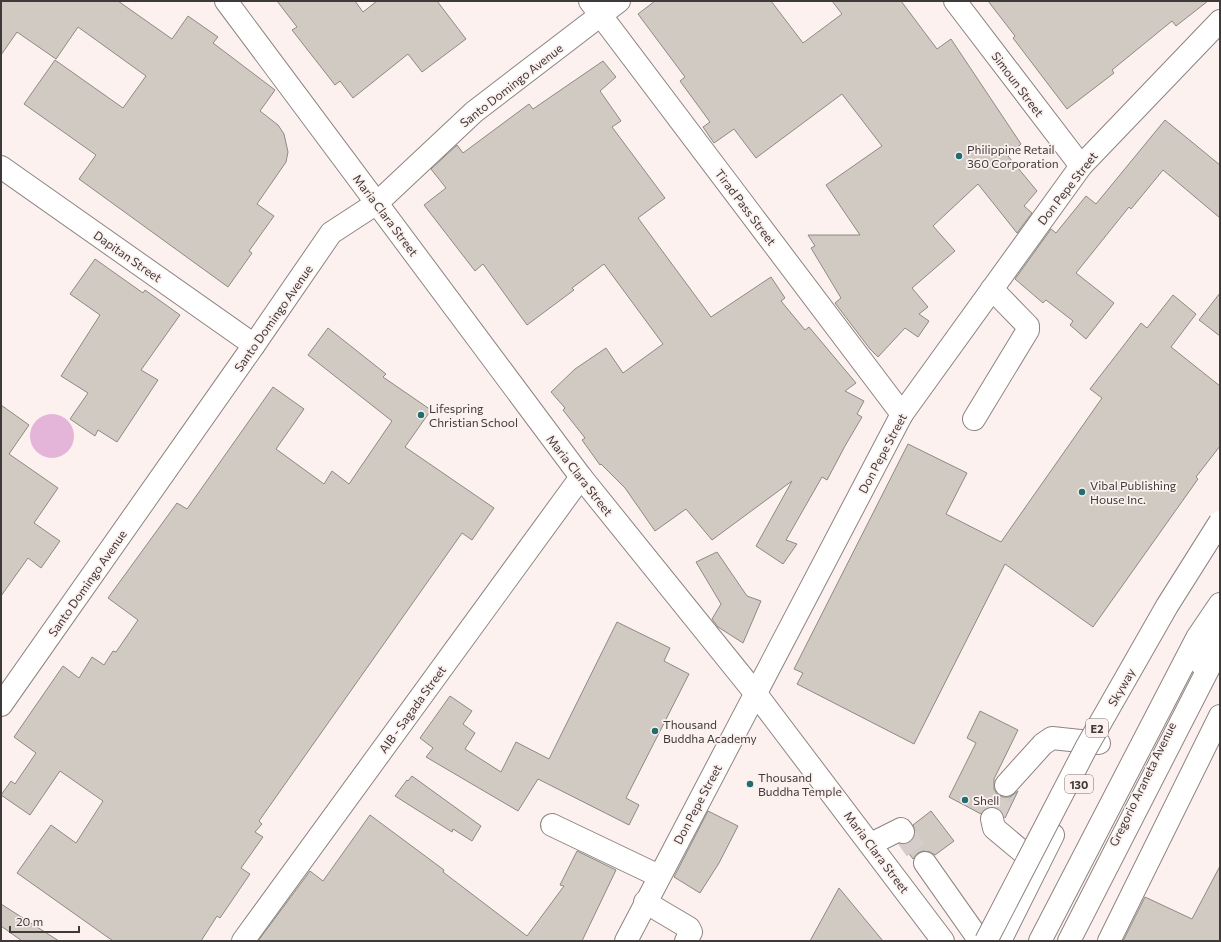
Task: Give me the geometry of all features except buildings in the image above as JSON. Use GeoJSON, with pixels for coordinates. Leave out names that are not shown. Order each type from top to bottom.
{"type":"FeatureCollection","features":[{"type":"Feature","properties":{"kind":"main road","name":"Maria Clara Street"},"geometry":{"type":"LineString","coordinates":[[226,1],[581,477],[756,694],[937,933]]}},
{"type":"Feature","properties":{"kind":"main road","name":"Santo Domingo Avenue"},"geometry":{"type":"LineString","coordinates":[[1,705],[331,233],[376,203],[474,112],[596,8],[619,1]]}},
{"type":"Feature","properties":{"kind":"main road","name":"Simoun Street"},"geometry":{"type":"LineString","coordinates":[[955,1],[1081,166]]}},
{"type":"Feature","properties":{"kind":"main road","name":"Tirad Pass Street"},"geometry":{"type":"LineString","coordinates":[[596,8],[902,414]]}},
{"type":"Feature","properties":{"kind":"main road","name":"Don Pepe Street"},"geometry":{"type":"LineString","coordinates":[[626,941],[645,902],[756,694],[902,414],[1081,166],[1220,21]]}},
{"type":"Feature","properties":{"kind":"main road","name":"Dapitan Street"},"geometry":{"type":"LineString","coordinates":[[1,167],[254,345]]}},
{"type":"Feature","properties":{"kind":"main road"},"geometry":{"type":"LineString","coordinates":[[974,419],[1028,330],[1028,326],[992,289]]}},
{"type":"Feature","properties":{"kind":"main road","name":"AIB - Sagada Street"},"geometry":{"type":"LineString","coordinates":[[243,941],[581,477]]}},
{"type":"Feature","properties":{"kind":"main road","name":"Skyway"},"geometry":{"type":"LineString","coordinates":[[986,941],[1086,748],[1167,606],[1220,522]]}},
{"type":"Feature","properties":{"kind":"main road","name":"130"},"geometry":{"type":"LineString","coordinates":[[1000,941],[1099,743],[1161,628],[1220,531]]}},
{"type":"Feature","properties":{"kind":"main road"},"geometry":{"type":"LineString","coordinates":[[1040,941],[1197,638],[1220,604]]}},
{"type":"Feature","properties":{"kind":"main road","name":"Gregorio Araneta Avenue"},"geometry":{"type":"LineString","coordinates":[[1065,941],[1220,627]]}},
{"type":"Feature","properties":{"kind":"main road"},"geometry":{"type":"LineString","coordinates":[[1069,941],[1220,646]]}},
{"type":"Feature","properties":{"kind":"main road"},"geometry":{"type":"LineString","coordinates":[[1109,941],[1220,716]]}},
{"type":"Feature","properties":{"kind":"main road"},"geometry":{"type":"LineString","coordinates":[[1006,785],[1044,744],[1052,738],[1099,743]]}},
{"type":"Feature","properties":{"kind":"main road"},"geometry":{"type":"LineString","coordinates":[[992,819],[994,828],[1038,865]]}},
{"type":"Feature","properties":{"kind":"main road"},"geometry":{"type":"LineString","coordinates":[[552,825],[659,876]]}},
{"type":"Feature","properties":{"kind":"main road"},"geometry":{"type":"LineString","coordinates":[[871,844],[901,829],[903,832]]}},
{"type":"Feature","properties":{"kind":"main road"},"geometry":{"type":"LineString","coordinates":[[925,863],[980,941]]}},
{"type":"Feature","properties":{"kind":"main road"},"geometry":{"type":"LineString","coordinates":[[937,933],[938,881]]}},
{"type":"Feature","properties":{"kind":"main road"},"geometry":{"type":"LineString","coordinates":[[645,902],[689,928],[691,932],[686,941]]}},
{"type":"Feature","properties":{"kind":"shaded area"},"geometry":{"type":"Polygon","coordinates":[[[48,414],[56,414],[61,415],[68,420],[73,427],[73,445],[68,452],[61,457],[48,458],[40,455],[33,448],[30,440],[30,432],[33,424],[40,417],[48,414]]]}},
{"type":"Feature","properties":{"kind":"tunnel"},"geometry":{"type":"LineString","coordinates":[[992,819],[1006,785]]}},
{"type":"Feature","properties":{"kind":"tunnel"},"geometry":{"type":"LineString","coordinates":[[903,832],[925,863]]}},
{"type":"Feature","properties":{"kind":"place","name":"Philippine Retail 360 Corporation"},"geometry":{"type":"Point","coordinates":[959,156]}},
{"type":"Feature","properties":{"kind":"place","name":"Lifespring Christian School"},"geometry":{"type":"Point","coordinates":[421,415]}},
{"type":"Feature","properties":{"kind":"place","name":"Vibal Publishing House Inc."},"geometry":{"type":"Point","coordinates":[1082,492]}},
{"type":"Feature","properties":{"kind":"place","name":"Thousand Buddha Academy"},"geometry":{"type":"Point","coordinates":[655,731]}},
{"type":"Feature","properties":{"kind":"place","name":"Thousand Buddha Temple"},"geometry":{"type":"Point","coordinates":[750,784]}},
{"type":"Feature","properties":{"kind":"place","name":"Shell"},"geometry":{"type":"Point","coordinates":[965,800]}}]}
